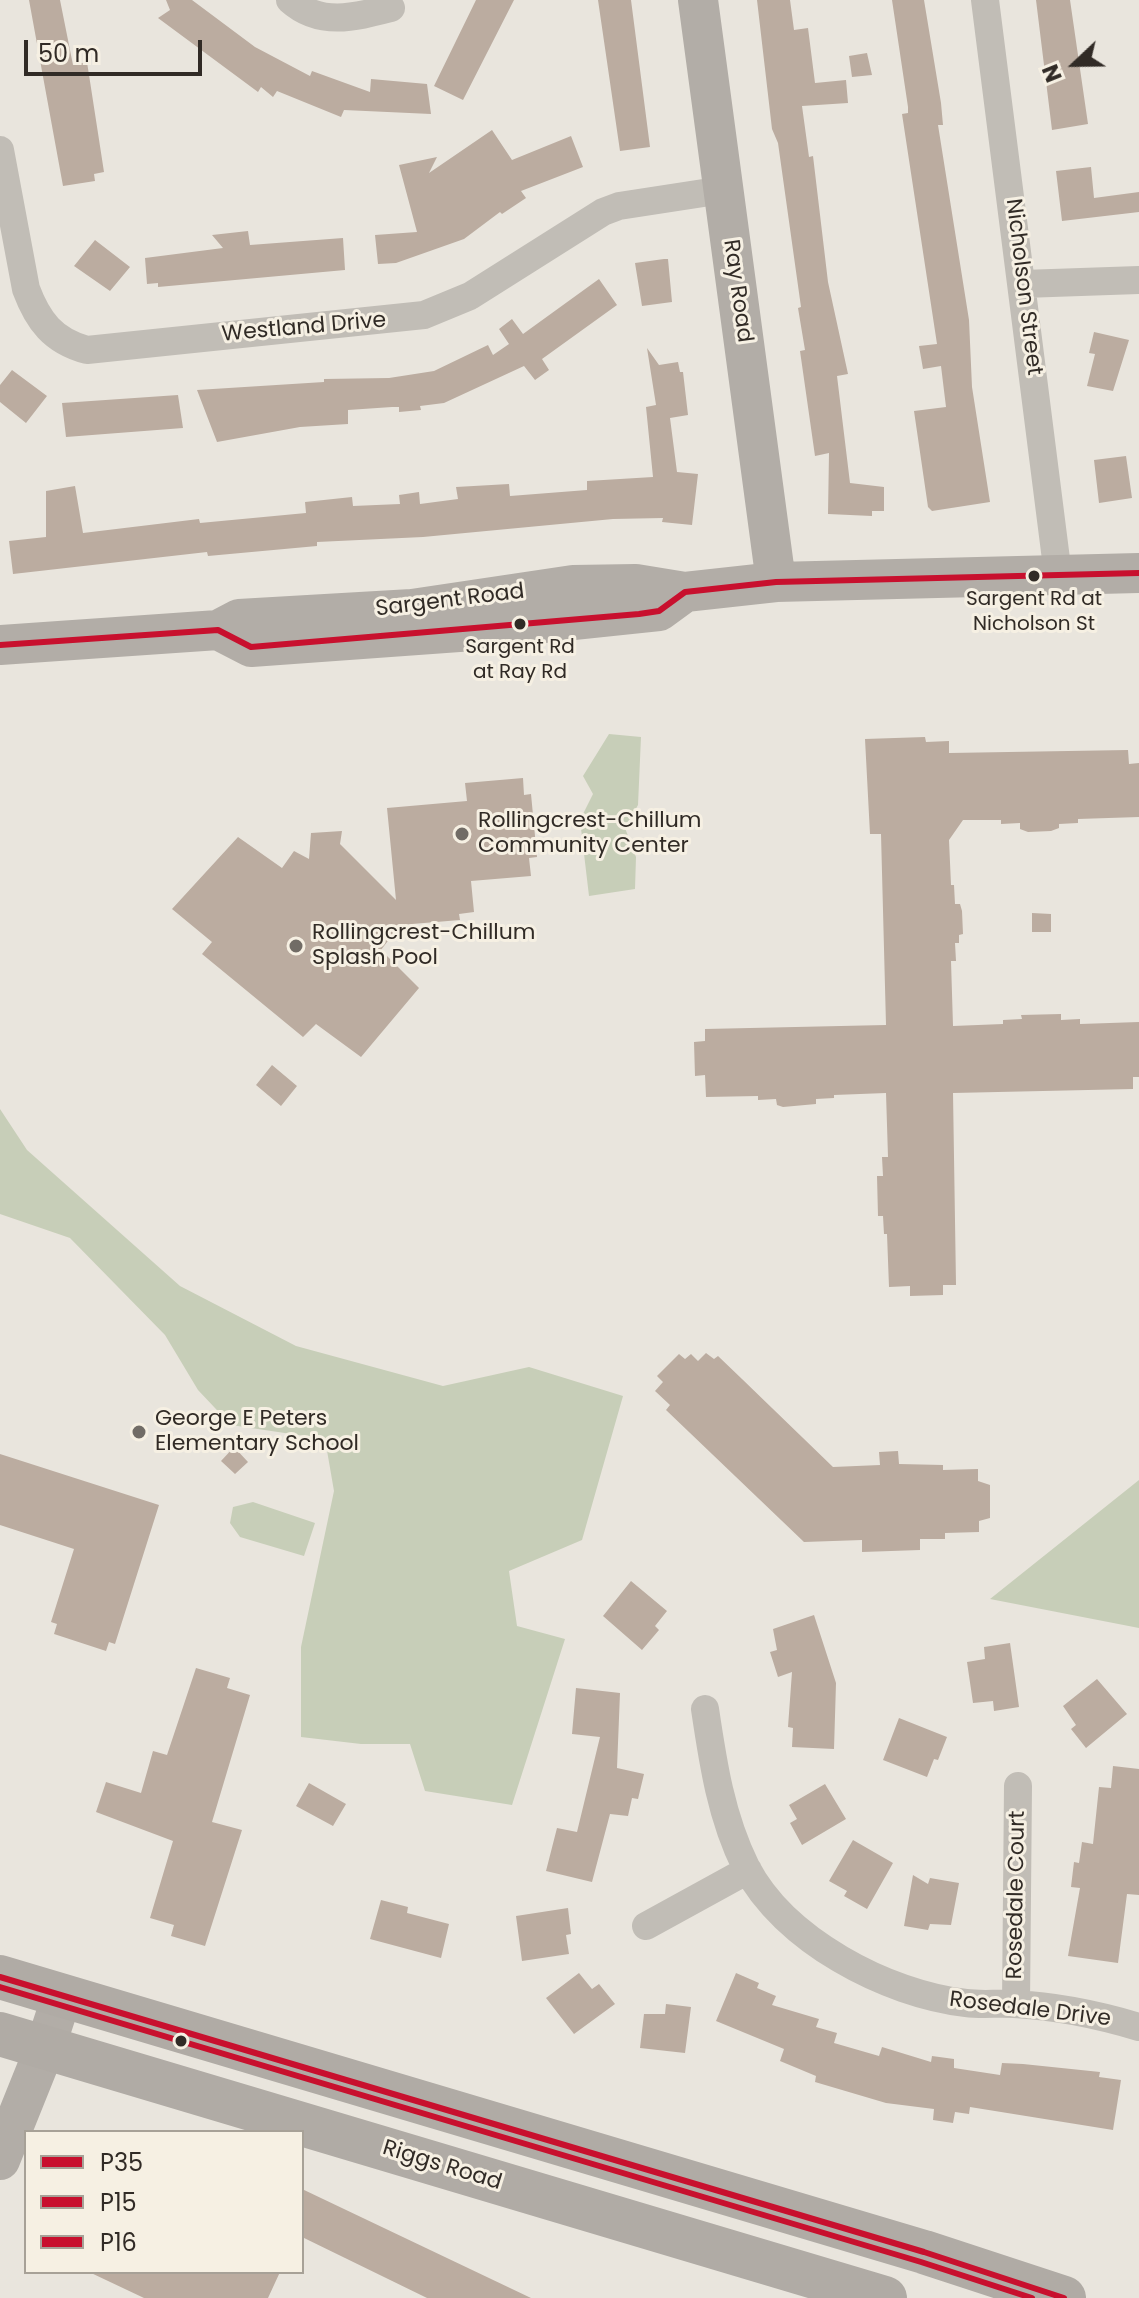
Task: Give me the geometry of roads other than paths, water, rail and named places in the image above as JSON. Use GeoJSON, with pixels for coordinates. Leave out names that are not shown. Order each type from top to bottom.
{"type":"FeatureCollection","features":[{"type":"Feature","properties":{"kind":"main road","name":"Ray Road"},"geometry":{"type":"LineString","coordinates":[[698,0],[776,582]]}},
{"type":"Feature","properties":{"kind":"main road","name":"Sargent Road"},"geometry":{"type":"LineString","coordinates":[[0,645],[218,630],[251,647],[459,632],[659,611],[685,592],[776,582],[1139,573]]}},
{"type":"Feature","properties":{"kind":"main road"},"geometry":{"type":"LineString","coordinates":[[0,1977],[1015,2290],[1064,2298]]}},
{"type":"Feature","properties":{"kind":"main road"},"geometry":{"type":"LineString","coordinates":[[0,2160],[45,2048],[62,1996]]}},
{"type":"Feature","properties":{"kind":"main road","name":"Riggs Road"},"geometry":{"type":"LineString","coordinates":[[0,2034],[885,2298]]}},
{"type":"Feature","properties":{"kind":"street"},"geometry":{"type":"LineString","coordinates":[[290,0],[317,16],[336,19],[391,8]]}},
{"type":"Feature","properties":{"kind":"street","name":"Nicholson Street"},"geometry":{"type":"LineString","coordinates":[[985,0],[1058,575]]}},
{"type":"Feature","properties":{"kind":"street","name":"Westland Drive"},"geometry":{"type":"LineString","coordinates":[[0,150],[26,289],[33,308],[58,338],[87,350],[424,315],[470,296],[603,212],[619,206],[723,190]]}},
{"type":"Feature","properties":{"kind":"street"},"geometry":{"type":"LineString","coordinates":[[1023,284],[1139,280]]}},
{"type":"Feature","properties":{"kind":"street","name":"Rosedale Drive"},"geometry":{"type":"LineString","coordinates":[[705,1709],[722,1805],[748,1870],[767,1896],[809,1937],[881,1980],[939,1998],[968,2004],[1016,2004],[1092,2015],[1139,2027]]}},
{"type":"Feature","properties":{"kind":"street","name":"Rosedale Court"},"geometry":{"type":"LineString","coordinates":[[1016,2004],[1018,1786]]}},
{"type":"Feature","properties":{"kind":"street"},"geometry":{"type":"LineString","coordinates":[[646,1926],[748,1870]]}},
{"type":"Feature","properties":{"kind":"place","name":"Sargent Rd at Nicholson St"},"geometry":{"type":"Point","coordinates":[1034,576]}},
{"type":"Feature","properties":{"kind":"place","name":"Sargent Rd at Ray Rd"},"geometry":{"type":"Point","coordinates":[520,624]}},
{"type":"Feature","properties":{"kind":"place","name":"Rollingcrest-Chillum Community Center"},"geometry":{"type":"Point","coordinates":[462,834]}},
{"type":"Feature","properties":{"kind":"place","name":"Rollingcrest-Chillum Splash Pool"},"geometry":{"type":"Point","coordinates":[296,946]}},
{"type":"Feature","properties":{"kind":"place","name":"George E Peters Elementary School"},"geometry":{"type":"Point","coordinates":[139,1432]}}]}
